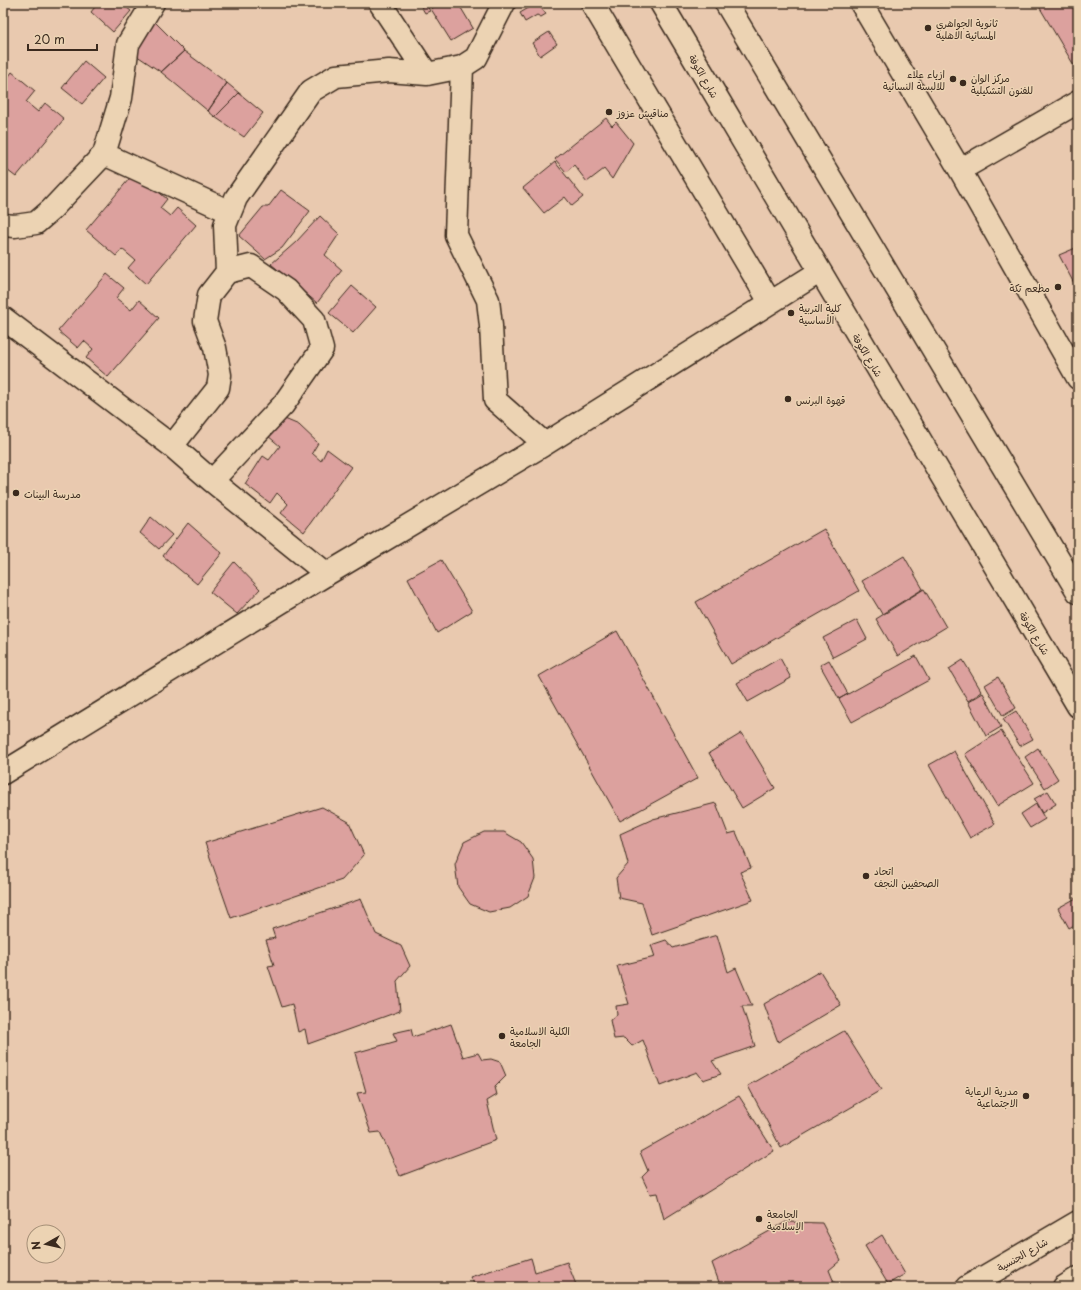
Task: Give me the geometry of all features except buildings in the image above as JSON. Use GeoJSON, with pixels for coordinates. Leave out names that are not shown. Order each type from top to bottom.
{"type":"FeatureCollection","features":[{"type":"Feature","properties":{"kind":"main road"},"geometry":{"type":"LineString","coordinates":[[3,225],[15,226],[36,223],[51,210],[104,154],[121,98],[128,44],[153,3]]}},
{"type":"Feature","properties":{"kind":"main road"},"geometry":{"type":"LineString","coordinates":[[380,3],[427,74]]}},
{"type":"Feature","properties":{"kind":"main road"},"geometry":{"type":"LineString","coordinates":[[228,272],[225,225],[236,198],[311,91],[336,76],[388,71],[427,74],[462,67],[476,58],[504,3]]}},
{"type":"Feature","properties":{"kind":"main road"},"geometry":{"type":"LineString","coordinates":[[592,3],[770,302]]}},
{"type":"Feature","properties":{"kind":"main road","name":"شارع الكوفة"},"geometry":{"type":"LineString","coordinates":[[661,3],[819,272],[1078,706]]}},
{"type":"Feature","properties":{"kind":"main road"},"geometry":{"type":"LineString","coordinates":[[726,3],[1078,592]]}},
{"type":"Feature","properties":{"kind":"main road"},"geometry":{"type":"LineString","coordinates":[[861,3],[960,170],[1076,371]]}},
{"type":"Feature","properties":{"kind":"main road"},"geometry":{"type":"LineString","coordinates":[[462,67],[456,235],[488,300],[495,400],[545,444]]}},
{"type":"Feature","properties":{"kind":"main road"},"geometry":{"type":"LineString","coordinates":[[960,170],[1078,102]]}},
{"type":"Feature","properties":{"kind":"main road"},"geometry":{"type":"LineString","coordinates":[[104,154],[230,212]]}},
{"type":"Feature","properties":{"kind":"main road"},"geometry":{"type":"LineString","coordinates":[[172,446],[218,388],[220,375],[215,348],[205,321],[209,295],[228,272],[251,266],[286,290],[314,320],[322,349],[283,404],[212,481]]}},
{"type":"Feature","properties":{"kind":"main road"},"geometry":{"type":"LineString","coordinates":[[3,773],[327,574],[545,444],[819,272]]}},
{"type":"Feature","properties":{"kind":"main road"},"geometry":{"type":"LineString","coordinates":[[3,318],[172,446],[212,481],[327,574]]}},
{"type":"Feature","properties":{"kind":"main road","name":"شارع الجنسية"},"geometry":{"type":"LineString","coordinates":[[967,1287],[1078,1222]]}},
{"type":"Feature","properties":{"kind":"main road"},"geometry":{"type":"LineString","coordinates":[[1064,1287],[1078,1278]]}},
{"type":"Feature","properties":{"kind":"place","name":"ثانوية الجواهري المسائية الاهلية"},"geometry":{"type":"Point","coordinates":[928,28]}},
{"type":"Feature","properties":{"kind":"place","name":"ازياء علاء للالبسة النسائية"},"geometry":{"type":"Point","coordinates":[953,79]}},
{"type":"Feature","properties":{"kind":"place","name":"مركز الوان للفنون التشكيلية"},"geometry":{"type":"Point","coordinates":[963,83]}},
{"type":"Feature","properties":{"kind":"place","name":"مناقيش عزوز"},"geometry":{"type":"Point","coordinates":[609,112]}},
{"type":"Feature","properties":{"kind":"place","name":"مطعم تكة"},"geometry":{"type":"Point","coordinates":[1058,287]}},
{"type":"Feature","properties":{"kind":"place","name":"كلية التربية الأساسية"},"geometry":{"type":"Point","coordinates":[791,313]}},
{"type":"Feature","properties":{"kind":"place","name":"قهوة البرنس"},"geometry":{"type":"Point","coordinates":[788,399]}},
{"type":"Feature","properties":{"kind":"place","name":"مدرسة البينات"},"geometry":{"type":"Point","coordinates":[16,493]}},
{"type":"Feature","properties":{"kind":"place","name":"اتحاد الصحفيين النجف"},"geometry":{"type":"Point","coordinates":[866,876]}},
{"type":"Feature","properties":{"kind":"place","name":"الكلية الاسلامية الجامعة"},"geometry":{"type":"Point","coordinates":[502,1036]}},
{"type":"Feature","properties":{"kind":"place","name":"مدرية الرعاية الاجتماعية"},"geometry":{"type":"Point","coordinates":[1026,1096]}},
{"type":"Feature","properties":{"kind":"place","name":"الجامعة الإسلامية"},"geometry":{"type":"Point","coordinates":[759,1219]}}]}
